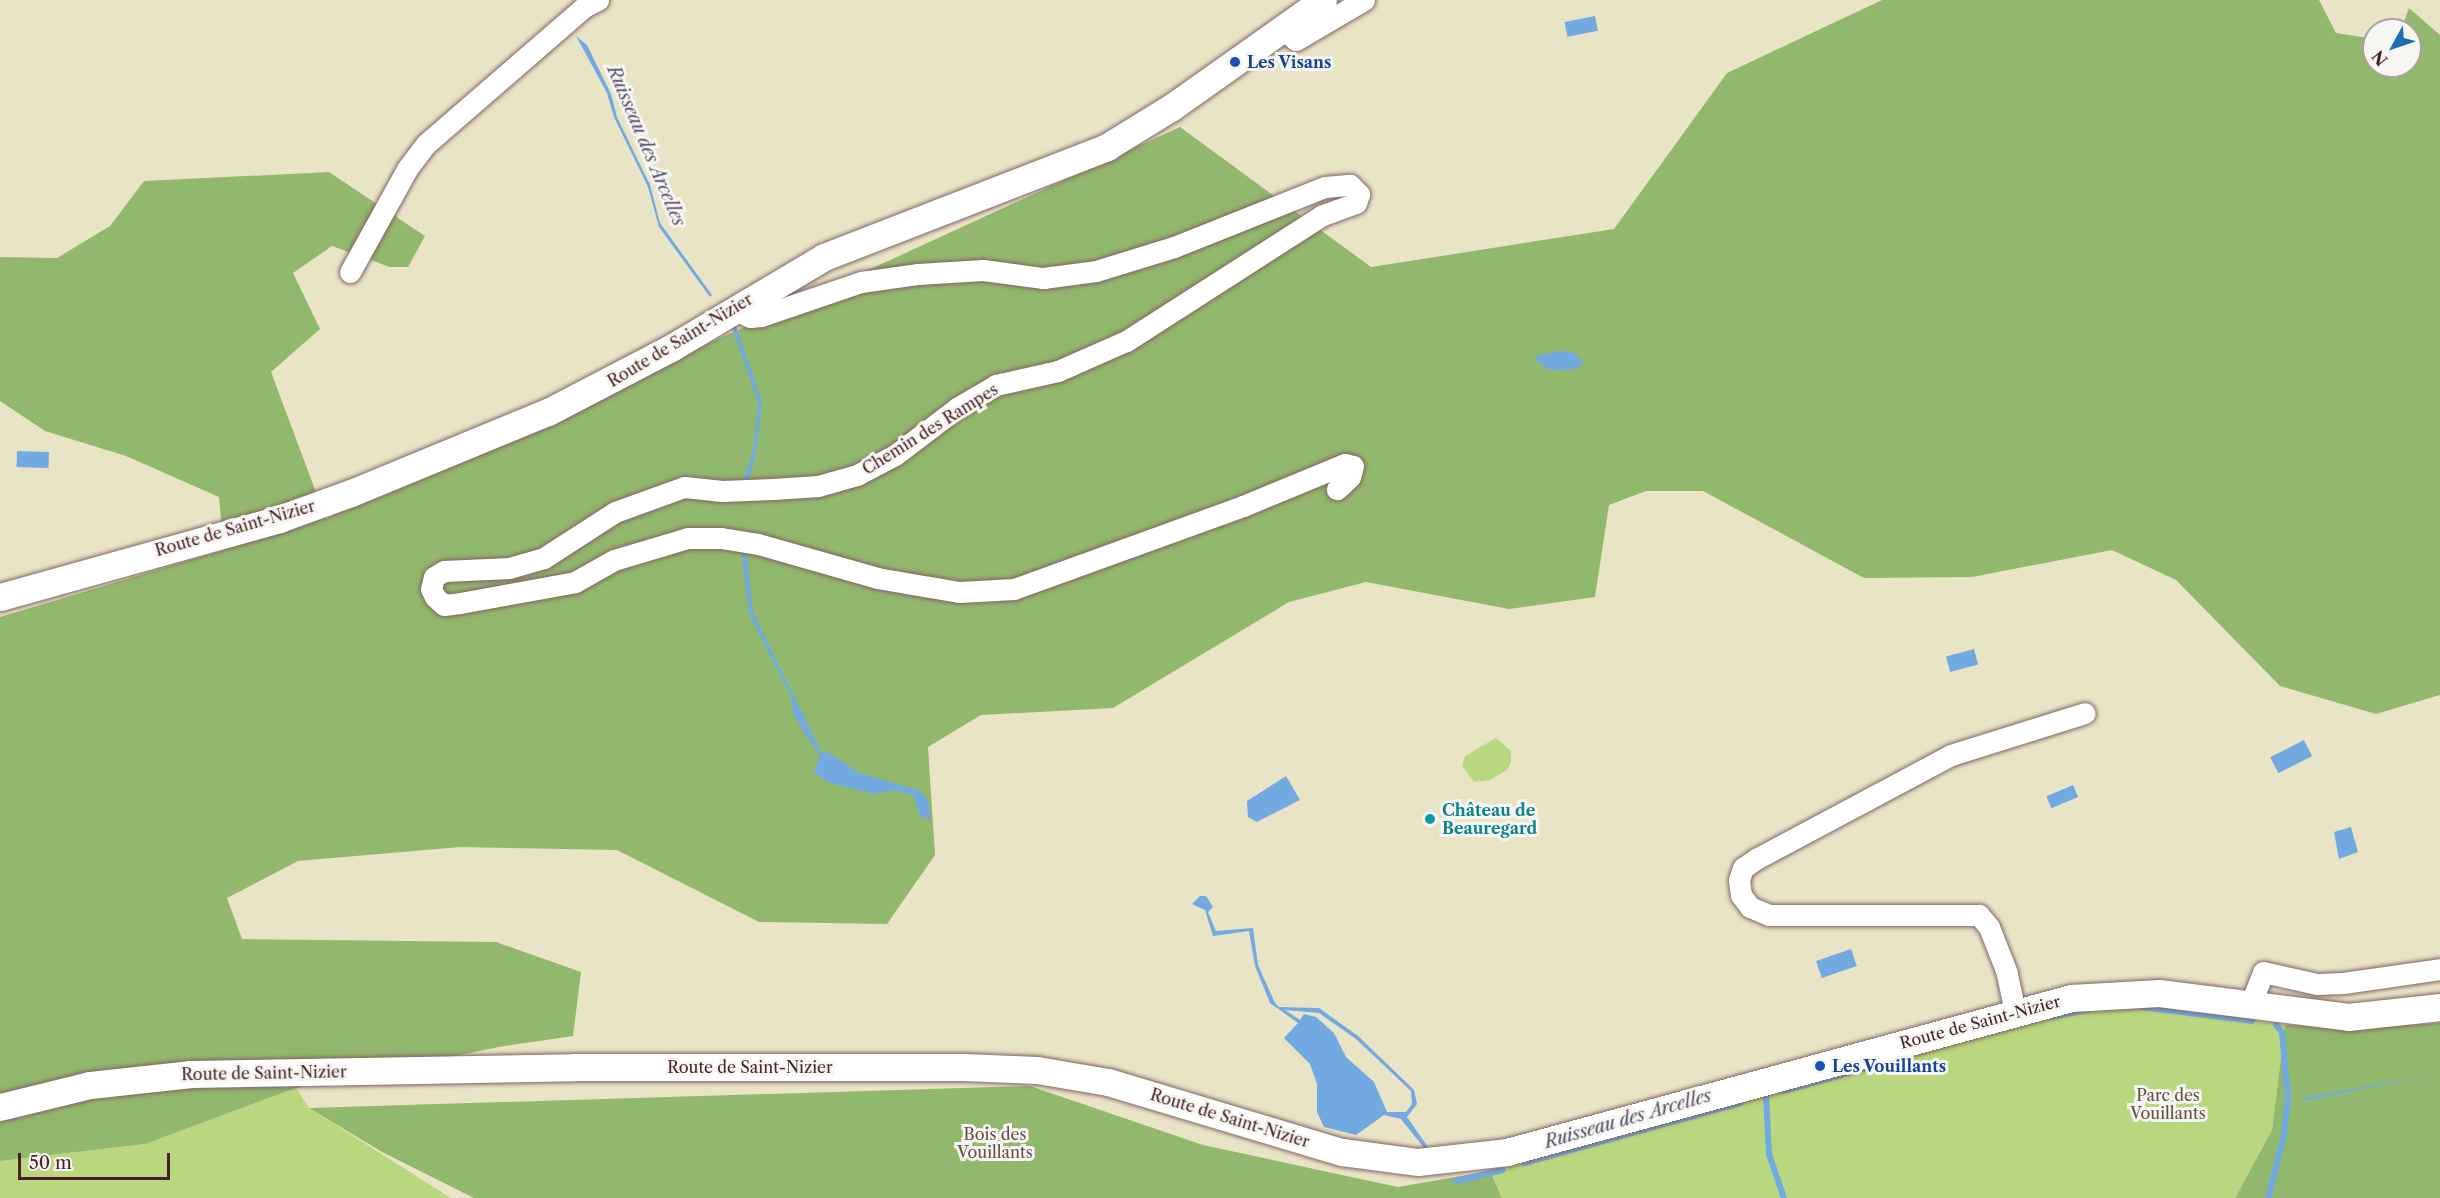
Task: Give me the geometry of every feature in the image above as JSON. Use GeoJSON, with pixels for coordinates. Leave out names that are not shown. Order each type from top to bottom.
{"type":"FeatureCollection","features":[{"type":"Feature","properties":{"kind":"main road","name":"Route de Saint-Nizier"},"geometry":{"type":"LineString","coordinates":[[0,597],[279,519],[351,494],[602,386],[824,257],[1107,147],[1172,107],[1323,0]]}},
{"type":"Feature","properties":{"kind":"main road","name":"Route de Saint-Nizier"},"geometry":{"type":"LineString","coordinates":[[0,1107],[90,1084],[191,1074],[574,1067],[964,1067],[1037,1070],[1108,1082],[1342,1152],[1418,1162],[1507,1152],[2071,998],[2119,993],[2159,993],[2348,1017],[2440,1007]]}},
{"type":"Feature","properties":{"kind":"street"},"geometry":{"type":"LineString","coordinates":[[350,272],[407,169],[426,144],[584,7],[598,0]]}},
{"type":"Feature","properties":{"kind":"street"},"geometry":{"type":"LineString","coordinates":[[1282,28],[1296,40],[1364,0]]}},
{"type":"Feature","properties":{"kind":"street","name":"Chemin des Rampes"},"geometry":{"type":"LineString","coordinates":[[733,309],[750,318],[761,316],[861,282],[918,274],[983,270],[1043,278],[1096,271],[1174,247],[1325,187],[1350,185],[1359,194],[1356,203],[1321,216],[1126,341],[1058,372],[996,385],[957,408],[895,455],[857,475],[819,486],[722,491],[684,488],[615,512],[544,558],[510,568],[444,571],[434,577],[430,589],[435,597],[444,604],[459,603],[575,582],[614,560],[688,538],[721,538],[758,544],[877,578],[959,592],[1014,589],[1244,506],[1345,464],[1353,466],[1350,477],[1337,489]]}},
{"type":"Feature","properties":{"kind":"street"},"geometry":{"type":"LineString","coordinates":[[2015,1012],[2007,973],[1989,927],[1979,915],[1769,915],[1750,907],[1741,895],[1739,880],[1743,868],[1756,859],[1951,755],[2085,713]]}},
{"type":"Feature","properties":{"kind":"street"},"geometry":{"type":"LineString","coordinates":[[2250,1005],[2263,972],[2317,984],[2440,969]]}},
{"type":"Feature","properties":{"kind":"green space"},"geometry":{"type":"Polygon","coordinates":[[[1882,0],[2319,0],[2336,33],[2362,37],[2362,78],[2422,78],[2422,19],[2440,35],[2440,695],[2376,714],[2280,686],[2176,580],[2112,550],[1972,577],[1864,578],[1703,491],[1646,491],[1609,505],[1595,597],[1509,609],[1366,582],[1289,602],[1113,708],[981,715],[928,747],[935,855],[887,924],[759,922],[617,850],[460,847],[298,861],[227,898],[242,939],[496,942],[581,972],[573,1036],[504,1046],[296,1088],[145,1144],[0,1161],[0,617],[224,550],[219,497],[126,456],[45,431],[0,401],[0,257],[57,258],[110,226],[144,181],[329,172],[425,236],[408,267],[390,267],[332,246],[293,273],[320,329],[271,372],[326,519],[1180,127],[1371,267],[1614,229],[1727,73],[1882,0]]]}},
{"type":"Feature","properties":{"kind":"green space"},"geometry":{"type":"Polygon","coordinates":[[[2409,8],[2420,18],[2405,18],[2409,8]]]}},
{"type":"Feature","properties":{"kind":"green space"},"geometry":{"type":"Polygon","coordinates":[[[1496,738],[1511,751],[1511,762],[1507,770],[1490,780],[1474,782],[1462,766],[1465,756],[1496,738]]]}},
{"type":"Feature","properties":{"kind":"green space","name":"Parc des Vouillants"},"geometry":{"type":"Polygon","coordinates":[[[2111,1008],[2168,1008],[2285,1025],[2272,1130],[2235,1198],[1502,1198],[1490,1171],[1781,1088],[2032,1023],[2111,1008]]]}},
{"type":"Feature","properties":{"kind":"green space"},"geometry":{"type":"Polygon","coordinates":[[[2440,1023],[2440,1198],[2235,1198],[2272,1130],[2285,1025],[2361,1028],[2440,1023]]]}},
{"type":"Feature","properties":{"kind":"green space","name":"Bois des Vouillants"},"geometry":{"type":"Polygon","coordinates":[[[1030,1086],[1203,1145],[1398,1187],[1490,1171],[1502,1198],[474,1198],[382,1152],[309,1108],[1030,1086]]]}},
{"type":"Feature","properties":{"kind":"green space"},"geometry":{"type":"Polygon","coordinates":[[[296,1088],[309,1108],[451,1198],[0,1198],[0,1161],[145,1144],[296,1088]]]}},
{"type":"Feature","properties":{"kind":"water"},"geometry":{"type":"Polygon","coordinates":[[[1595,16],[1598,31],[1567,37],[1565,22],[1595,16]]]}},
{"type":"Feature","properties":{"kind":"water"},"geometry":{"type":"Polygon","coordinates":[[[576,36],[587,45],[611,94],[617,117],[650,185],[660,223],[712,295],[710,297],[659,227],[648,187],[614,117],[607,93],[576,36]]]}},
{"type":"Feature","properties":{"kind":"water"},"geometry":{"type":"Polygon","coordinates":[[[734,320],[762,402],[756,453],[748,484],[742,485],[753,451],[758,402],[730,322],[734,320]]]}},
{"type":"Feature","properties":{"kind":"water"},"geometry":{"type":"Polygon","coordinates":[[[1563,351],[1573,352],[1584,363],[1576,369],[1557,370],[1547,369],[1535,359],[1539,355],[1563,351]]]}},
{"type":"Feature","properties":{"kind":"water"},"geometry":{"type":"Polygon","coordinates":[[[17,451],[49,452],[48,468],[16,467],[17,451]]]}},
{"type":"Feature","properties":{"kind":"water"},"geometry":{"type":"Polygon","coordinates":[[[740,541],[745,542],[753,612],[822,754],[826,751],[859,773],[921,791],[929,803],[930,819],[921,817],[913,795],[893,790],[874,794],[827,782],[814,772],[820,756],[794,716],[791,696],[749,614],[740,541]]]}},
{"type":"Feature","properties":{"kind":"water"},"geometry":{"type":"Polygon","coordinates":[[[1974,649],[1978,664],[1950,672],[1946,657],[1974,649]]]}},
{"type":"Feature","properties":{"kind":"water"},"geometry":{"type":"Polygon","coordinates":[[[2304,740],[2312,756],[2278,773],[2270,757],[2304,740]]]}},
{"type":"Feature","properties":{"kind":"water"},"geometry":{"type":"Polygon","coordinates":[[[1286,776],[1300,800],[1257,822],[1248,817],[1247,801],[1286,776]]]}},
{"type":"Feature","properties":{"kind":"water"},"geometry":{"type":"Polygon","coordinates":[[[2073,785],[2078,797],[2051,808],[2046,796],[2073,785]]]}},
{"type":"Feature","properties":{"kind":"water"},"geometry":{"type":"Polygon","coordinates":[[[2351,827],[2358,852],[2339,859],[2334,832],[2351,827]]]}},
{"type":"Feature","properties":{"kind":"water"},"geometry":{"type":"Polygon","coordinates":[[[1200,896],[1206,896],[1213,907],[1208,912],[1216,931],[1253,928],[1258,965],[1279,1007],[1319,1008],[1358,1036],[1414,1090],[1417,1104],[1407,1117],[1428,1147],[1425,1149],[1401,1119],[1384,1115],[1356,1135],[1324,1127],[1317,1112],[1317,1084],[1310,1064],[1284,1038],[1298,1023],[1270,1003],[1255,966],[1249,931],[1213,936],[1205,910],[1192,904],[1200,896]],[[1285,1010],[1300,1020],[1304,1014],[1316,1017],[1334,1033],[1346,1057],[1374,1082],[1387,1112],[1406,1112],[1412,1104],[1411,1091],[1356,1039],[1319,1013],[1285,1010]]]}},
{"type":"Feature","properties":{"kind":"water"},"geometry":{"type":"Polygon","coordinates":[[[1851,949],[1857,966],[1822,978],[1816,961],[1851,949]]]}},
{"type":"Feature","properties":{"kind":"water"},"geometry":{"type":"Polygon","coordinates":[[[2440,1073],[2303,1101],[2303,1098],[2440,1073]]]}},
{"type":"Feature","properties":{"kind":"waterway","name":"Ruisseau des Arcelles"},"geometry":{"type":"LineString","coordinates":[[2140,1007],[2252,1021]]}},
{"type":"Feature","properties":{"kind":"waterway","name":"Ruisseau des Arcelles"},"geometry":{"type":"LineString","coordinates":[[2051,1017],[2088,1010]]}},
{"type":"Feature","properties":{"kind":"waterway"},"geometry":{"type":"LineString","coordinates":[[2268,1198],[2284,1135],[2288,1098],[2282,1032],[2276,1025]]}},
{"type":"Feature","properties":{"kind":"waterway","name":"Ruisseau des Arcelles"},"geometry":{"type":"LineString","coordinates":[[1783,1091],[1903,1058]]}},
{"type":"Feature","properties":{"kind":"waterway"},"geometry":{"type":"LineString","coordinates":[[1766,1096],[1769,1154],[1784,1198]]}},
{"type":"Feature","properties":{"kind":"waterway","name":"Ruisseau des Arcelles"},"geometry":{"type":"LineString","coordinates":[[1524,1163],[1740,1103]]}},
{"type":"Feature","properties":{"kind":"waterway","name":"Ruisseau des Arcelles"},"geometry":{"type":"LineString","coordinates":[[1456,1181],[1503,1170]]}},
{"type":"Feature","properties":{"kind":"place","name":"Les Visans"},"geometry":{"type":"Point","coordinates":[1235,62]}},
{"type":"Feature","properties":{"kind":"place","name":"Château de Beauregard"},"geometry":{"type":"Point","coordinates":[1430,819]}},
{"type":"Feature","properties":{"kind":"place","name":"Les Vouillants"},"geometry":{"type":"Point","coordinates":[1820,1066]}}]}
